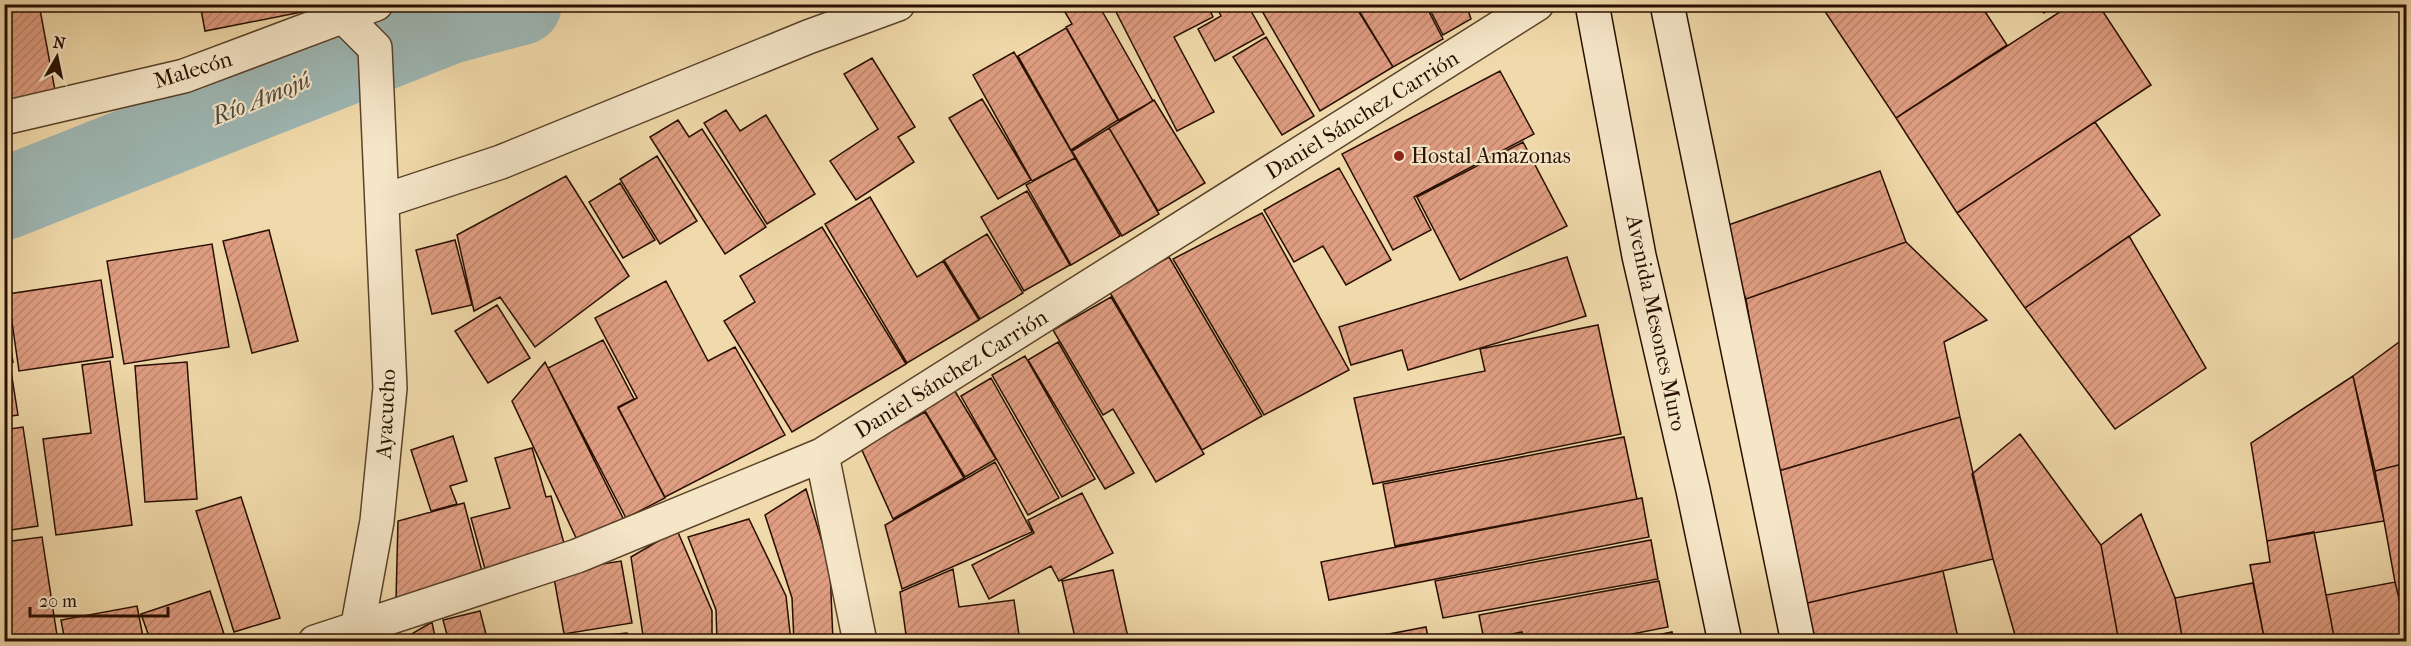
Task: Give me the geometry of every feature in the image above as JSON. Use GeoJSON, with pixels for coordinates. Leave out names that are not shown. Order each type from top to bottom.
{"type":"FeatureCollection","features":[{"type":"Feature","properties":{"kind":"street","name":"Malecón"},"geometry":{"type":"LineString","coordinates":[[4,118],[184,76],[344,11],[376,4]]}},
{"type":"Feature","properties":{"kind":"street"},"geometry":{"type":"LineString","coordinates":[[382,193],[501,162],[808,37],[898,4]]}},
{"type":"Feature","properties":{"kind":"street","name":"Daniel Sánchez Carrión"},"geometry":{"type":"LineString","coordinates":[[315,642],[359,636],[577,556],[822,455],[1537,4]]}},
{"type":"Feature","properties":{"kind":"street","name":"Avenida Mesones Muro"},"geometry":{"type":"LineString","coordinates":[[1592,4],[1639,256],[1725,642]]}},
{"type":"Feature","properties":{"kind":"street"},"geometry":{"type":"LineString","coordinates":[[1667,4],[1798,642]]}},
{"type":"Feature","properties":{"kind":"street","name":"Ayacucho"},"geometry":{"type":"LineString","coordinates":[[344,11],[375,48],[390,388],[378,521],[359,636]]}},
{"type":"Feature","properties":{"kind":"street"},"geometry":{"type":"LineString","coordinates":[[822,455],[860,642]]}},
{"type":"Feature","properties":{"kind":"building"},"geometry":{"type":"Polygon","coordinates":[[[4,4],[39,4],[56,96],[4,105],[4,4]]]}},
{"type":"Feature","properties":{"kind":"building"},"geometry":{"type":"Polygon","coordinates":[[[200,4],[300,4],[302,12],[205,31],[200,4]]]}},
{"type":"Feature","properties":{"kind":"building"},"geometry":{"type":"Polygon","coordinates":[[[1066,4],[1098,4],[1153,101],[1119,120],[1066,27],[1072,24],[1062,7],[1066,4]]]}},
{"type":"Feature","properties":{"kind":"building"},"geometry":{"type":"Polygon","coordinates":[[[1112,4],[1207,4],[1213,17],[1174,37],[1214,112],[1177,131],[1112,4]]]}},
{"type":"Feature","properties":{"kind":"building"},"geometry":{"type":"Polygon","coordinates":[[[1215,4],[1247,4],[1264,34],[1215,61],[1198,29],[1221,16],[1215,4]]]}},
{"type":"Feature","properties":{"kind":"building"},"geometry":{"type":"Polygon","coordinates":[[[1258,4],[1354,4],[1393,67],[1320,111],[1258,4]]]}},
{"type":"Feature","properties":{"kind":"building"},"geometry":{"type":"Polygon","coordinates":[[[1355,4],[1425,4],[1443,39],[1393,67],[1355,4]]]}},
{"type":"Feature","properties":{"kind":"building"},"geometry":{"type":"Polygon","coordinates":[[[1427,4],[1466,4],[1471,19],[1443,35],[1427,4]]]}},
{"type":"Feature","properties":{"kind":"building"},"geometry":{"type":"Polygon","coordinates":[[[1476,4],[1501,4],[1478,11],[1476,4]]]}},
{"type":"Feature","properties":{"kind":"building"},"geometry":{"type":"Polygon","coordinates":[[[1820,4],[1980,4],[2007,45],[1896,118],[1820,4]]]}},
{"type":"Feature","properties":{"kind":"building"},"geometry":{"type":"Polygon","coordinates":[[[2038,4],[2056,4],[2044,13],[2038,4]]]}},
{"type":"Feature","properties":{"kind":"building"},"geometry":{"type":"Polygon","coordinates":[[[2072,4],[2098,4],[2151,85],[1957,213],[1896,118],[2072,4]]]}},
{"type":"Feature","properties":{"kind":"building"},"geometry":{"type":"Polygon","coordinates":[[[1066,28],[1118,120],[1071,150],[1018,56],[1066,28]]]}},
{"type":"Feature","properties":{"kind":"building"},"geometry":{"type":"Polygon","coordinates":[[[1266,37],[1314,116],[1282,135],[1233,57],[1266,37]]]}},
{"type":"Feature","properties":{"kind":"building"},"geometry":{"type":"Polygon","coordinates":[[[1014,52],[1075,158],[1032,181],[973,75],[1014,52]]]}},
{"type":"Feature","properties":{"kind":"building"},"geometry":{"type":"Polygon","coordinates":[[[872,58],[915,127],[898,137],[914,162],[856,200],[830,161],[878,129],[844,74],[872,58]]]}},
{"type":"Feature","properties":{"kind":"building"},"geometry":{"type":"Polygon","coordinates":[[[1500,71],[1534,134],[1414,197],[1431,230],[1393,250],[1342,154],[1500,71]]]}},
{"type":"Feature","properties":{"kind":"building"},"geometry":{"type":"Polygon","coordinates":[[[982,99],[1031,180],[998,199],[949,118],[982,99]]]}},
{"type":"Feature","properties":{"kind":"building"},"geometry":{"type":"Polygon","coordinates":[[[1154,100],[1205,183],[1158,211],[1109,128],[1154,100]]]}},
{"type":"Feature","properties":{"kind":"building"},"geometry":{"type":"Polygon","coordinates":[[[726,110],[740,131],[766,115],[815,194],[767,224],[704,123],[726,110]]]}},
{"type":"Feature","properties":{"kind":"building"},"geometry":{"type":"Polygon","coordinates":[[[678,120],[689,137],[702,129],[766,227],[725,254],[650,137],[678,120]]]}},
{"type":"Feature","properties":{"kind":"building"},"geometry":{"type":"Polygon","coordinates":[[[2095,122],[2160,215],[2025,308],[1957,213],[2095,122]]]}},
{"type":"Feature","properties":{"kind":"building"},"geometry":{"type":"Polygon","coordinates":[[[1109,128],[1159,214],[1122,236],[1072,151],[1109,128]]]}},
{"type":"Feature","properties":{"kind":"building"},"geometry":{"type":"Polygon","coordinates":[[[1523,142],[1567,226],[1460,280],[1417,197],[1523,142]]]}},
{"type":"Feature","properties":{"kind":"building"},"geometry":{"type":"Polygon","coordinates":[[[657,156],[697,221],[660,244],[620,179],[657,156]]]}},
{"type":"Feature","properties":{"kind":"building"},"geometry":{"type":"Polygon","coordinates":[[[1075,158],[1120,236],[1071,265],[1026,185],[1075,158]]]}},
{"type":"Feature","properties":{"kind":"building"},"geometry":{"type":"Polygon","coordinates":[[[1339,168],[1391,260],[1346,285],[1323,246],[1294,262],[1264,210],[1339,168]]]}},
{"type":"Feature","properties":{"kind":"building"},"geometry":{"type":"Polygon","coordinates":[[[1880,171],[1906,242],[1746,299],[1720,228],[1880,171]]]}},
{"type":"Feature","properties":{"kind":"building"},"geometry":{"type":"Polygon","coordinates":[[[566,176],[629,276],[535,347],[500,297],[474,311],[457,235],[566,176]]]}},
{"type":"Feature","properties":{"kind":"building"},"geometry":{"type":"Polygon","coordinates":[[[620,183],[655,240],[623,258],[589,202],[620,183]]]}},
{"type":"Feature","properties":{"kind":"building"},"geometry":{"type":"Polygon","coordinates":[[[1027,191],[1070,265],[1024,291],[981,217],[1027,191]]]}},
{"type":"Feature","properties":{"kind":"building"},"geometry":{"type":"Polygon","coordinates":[[[870,197],[917,277],[943,261],[979,320],[907,363],[825,224],[870,197]]]}},
{"type":"Feature","properties":{"kind":"building"},"geometry":{"type":"Polygon","coordinates":[[[1262,213],[1349,370],[1264,415],[1173,259],[1262,213]]]}},
{"type":"Feature","properties":{"kind":"building"},"geometry":{"type":"Polygon","coordinates":[[[822,227],[906,364],[792,432],[724,321],[755,302],[740,276],[822,227]]]}},
{"type":"Feature","properties":{"kind":"building"},"geometry":{"type":"Polygon","coordinates":[[[269,230],[298,341],[252,353],[223,241],[269,230]]]}},
{"type":"Feature","properties":{"kind":"building"},"geometry":{"type":"Polygon","coordinates":[[[987,234],[1023,293],[980,319],[944,260],[987,234]]]}},
{"type":"Feature","properties":{"kind":"building"},"geometry":{"type":"Polygon","coordinates":[[[2129,236],[2206,368],[2115,429],[2025,308],[2129,236]]]}},
{"type":"Feature","properties":{"kind":"building"},"geometry":{"type":"Polygon","coordinates":[[[455,240],[472,305],[432,314],[416,250],[455,240]]]}},
{"type":"Feature","properties":{"kind":"building"},"geometry":{"type":"Polygon","coordinates":[[[1906,242],[1987,320],[1944,342],[1960,417],[1775,472],[1746,299],[1906,242]]]}},
{"type":"Feature","properties":{"kind":"building"},"geometry":{"type":"Polygon","coordinates":[[[212,244],[229,347],[124,364],[107,261],[212,244]]]}},
{"type":"Feature","properties":{"kind":"building"},"geometry":{"type":"Polygon","coordinates":[[[1169,257],[1262,416],[1202,450],[1109,291],[1169,257]]]}},
{"type":"Feature","properties":{"kind":"building"},"geometry":{"type":"Polygon","coordinates":[[[1567,257],[1586,316],[1408,370],[1402,350],[1351,365],[1339,327],[1567,257]]]}},
{"type":"Feature","properties":{"kind":"building"},"geometry":{"type":"Polygon","coordinates":[[[101,280],[113,357],[19,371],[8,294],[101,280]]]}},
{"type":"Feature","properties":{"kind":"building"},"geometry":{"type":"Polygon","coordinates":[[[666,281],[708,361],[735,347],[785,435],[665,497],[618,408],[637,398],[595,318],[666,281]]]}},
{"type":"Feature","properties":{"kind":"building"},"geometry":{"type":"Polygon","coordinates":[[[1111,297],[1204,454],[1156,482],[1113,409],[1103,415],[1053,330],[1111,297]]]}},
{"type":"Feature","properties":{"kind":"building"},"geometry":{"type":"Polygon","coordinates":[[[497,305],[530,358],[488,383],[455,331],[497,305]]]}},
{"type":"Feature","properties":{"kind":"building"},"geometry":{"type":"Polygon","coordinates":[[[4,306],[13,362],[4,363],[4,306]]]}},
{"type":"Feature","properties":{"kind":"building"},"geometry":{"type":"Polygon","coordinates":[[[1598,325],[1621,434],[1373,484],[1354,398],[1485,371],[1480,349],[1598,325]]]}},
{"type":"Feature","properties":{"kind":"building"},"geometry":{"type":"Polygon","coordinates":[[[2406,337],[2406,463],[2375,471],[2353,376],[2406,337]]]}},
{"type":"Feature","properties":{"kind":"building"},"geometry":{"type":"Polygon","coordinates":[[[603,340],[634,399],[618,407],[665,498],[626,518],[548,368],[603,340]]]}},
{"type":"Feature","properties":{"kind":"building"},"geometry":{"type":"Polygon","coordinates":[[[1058,342],[1134,473],[1105,489],[1028,360],[1058,342]]]}},
{"type":"Feature","properties":{"kind":"building"},"geometry":{"type":"Polygon","coordinates":[[[1025,356],[1095,479],[1062,497],[992,375],[1025,356]]]}},
{"type":"Feature","properties":{"kind":"building"},"geometry":{"type":"Polygon","coordinates":[[[110,361],[132,525],[56,535],[43,439],[91,433],[82,365],[110,361]]]}},
{"type":"Feature","properties":{"kind":"building"},"geometry":{"type":"Polygon","coordinates":[[[187,362],[197,499],[145,502],[135,366],[187,362]]]}},
{"type":"Feature","properties":{"kind":"building"},"geometry":{"type":"Polygon","coordinates":[[[545,362],[625,522],[578,542],[512,401],[545,362]]]}},
{"type":"Feature","properties":{"kind":"building"},"geometry":{"type":"Polygon","coordinates":[[[11,371],[18,415],[4,417],[4,372],[11,371]]]}},
{"type":"Feature","properties":{"kind":"building"},"geometry":{"type":"Polygon","coordinates":[[[2353,376],[2384,521],[2267,541],[2251,443],[2353,376]]]}},
{"type":"Feature","properties":{"kind":"building"},"geometry":{"type":"Polygon","coordinates":[[[991,378],[1059,498],[1028,515],[961,396],[991,378]]]}},
{"type":"Feature","properties":{"kind":"building"},"geometry":{"type":"Polygon","coordinates":[[[953,388],[996,459],[965,477],[922,406],[953,388]]]}},
{"type":"Feature","properties":{"kind":"building"},"geometry":{"type":"Polygon","coordinates":[[[925,412],[964,478],[893,519],[861,448],[925,412]]]}},
{"type":"Feature","properties":{"kind":"building"},"geometry":{"type":"Polygon","coordinates":[[[1960,417],[1993,559],[1803,604],[1775,472],[1960,417]]]}},
{"type":"Feature","properties":{"kind":"building"},"geometry":{"type":"Polygon","coordinates":[[[23,427],[38,526],[4,531],[4,430],[23,427]]]}},
{"type":"Feature","properties":{"kind":"building"},"geometry":{"type":"Polygon","coordinates":[[[2020,434],[2101,545],[2119,642],[2017,642],[1972,474],[2020,434]]]}},
{"type":"Feature","properties":{"kind":"building"},"geometry":{"type":"Polygon","coordinates":[[[453,436],[467,481],[450,486],[457,504],[431,511],[411,450],[453,436]]]}},
{"type":"Feature","properties":{"kind":"building"},"geometry":{"type":"Polygon","coordinates":[[[1624,437],[1637,499],[1395,546],[1383,484],[1624,437]]]}},
{"type":"Feature","properties":{"kind":"building"},"geometry":{"type":"Polygon","coordinates":[[[532,448],[546,497],[551,496],[565,547],[485,569],[471,518],[510,508],[495,458],[532,448]]]}},
{"type":"Feature","properties":{"kind":"building"},"geometry":{"type":"Polygon","coordinates":[[[995,462],[1032,532],[902,589],[885,525],[995,462]]]}},
{"type":"Feature","properties":{"kind":"building"},"geometry":{"type":"Polygon","coordinates":[[[2406,463],[2406,628],[2395,582],[2375,471],[2406,463]]]}},
{"type":"Feature","properties":{"kind":"building"},"geometry":{"type":"Polygon","coordinates":[[[806,489],[830,568],[833,642],[794,642],[792,598],[765,515],[806,489]]]}},
{"type":"Feature","properties":{"kind":"building"},"geometry":{"type":"Polygon","coordinates":[[[1082,493],[1113,553],[1059,581],[1051,566],[989,599],[972,565],[1034,533],[1028,520],[1082,493]]]}},
{"type":"Feature","properties":{"kind":"building"},"geometry":{"type":"Polygon","coordinates":[[[241,497],[280,618],[234,632],[196,511],[241,497]]]}},
{"type":"Feature","properties":{"kind":"building"},"geometry":{"type":"Polygon","coordinates":[[[1642,498],[1649,537],[1329,600],[1321,562],[1642,498]]]}},
{"type":"Feature","properties":{"kind":"building"},"geometry":{"type":"Polygon","coordinates":[[[464,503],[482,571],[396,600],[398,521],[464,503]]]}},
{"type":"Feature","properties":{"kind":"building"},"geometry":{"type":"Polygon","coordinates":[[[2141,514],[2175,598],[2183,642],[2119,642],[2101,545],[2141,514]]]}},
{"type":"Feature","properties":{"kind":"building"},"geometry":{"type":"Polygon","coordinates":[[[749,519],[786,596],[791,642],[717,642],[716,610],[688,537],[749,519]]]}},
{"type":"Feature","properties":{"kind":"building"},"geometry":{"type":"Polygon","coordinates":[[[677,530],[712,611],[712,642],[644,642],[631,557],[677,530]]]}},
{"type":"Feature","properties":{"kind":"building"},"geometry":{"type":"Polygon","coordinates":[[[2314,532],[2335,642],[2265,642],[2250,565],[2270,562],[2267,541],[2314,532]]]}},
{"type":"Feature","properties":{"kind":"building"},"geometry":{"type":"Polygon","coordinates":[[[42,537],[58,642],[4,642],[4,542],[42,537]]]}},
{"type":"Feature","properties":{"kind":"building"},"geometry":{"type":"Polygon","coordinates":[[[1651,540],[1658,579],[1443,618],[1435,581],[1651,540]]]}},
{"type":"Feature","properties":{"kind":"building"},"geometry":{"type":"Polygon","coordinates":[[[621,561],[632,623],[564,634],[553,572],[621,561]]]}},
{"type":"Feature","properties":{"kind":"building"},"geometry":{"type":"Polygon","coordinates":[[[953,569],[959,607],[1014,600],[1020,642],[907,642],[900,592],[953,569]]]}},
{"type":"Feature","properties":{"kind":"building"},"geometry":{"type":"Polygon","coordinates":[[[1113,570],[1129,642],[1076,642],[1062,581],[1113,570]]]}},
{"type":"Feature","properties":{"kind":"building"},"geometry":{"type":"Polygon","coordinates":[[[1943,571],[1959,642],[1811,642],[1803,604],[1943,571]]]}},
{"type":"Feature","properties":{"kind":"building"},"geometry":{"type":"Polygon","coordinates":[[[1659,581],[1668,627],[1592,642],[1524,642],[1522,632],[1484,640],[1479,615],[1659,581]]]}},
{"type":"Feature","properties":{"kind":"building"},"geometry":{"type":"Polygon","coordinates":[[[2395,582],[2406,628],[2406,642],[2335,642],[2326,595],[2395,582]]]}},
{"type":"Feature","properties":{"kind":"building"},"geometry":{"type":"Polygon","coordinates":[[[2253,583],[2265,642],[2183,642],[2175,598],[2253,583]]]}},
{"type":"Feature","properties":{"kind":"building"},"geometry":{"type":"Polygon","coordinates":[[[210,591],[224,634],[201,642],[151,642],[141,614],[210,591]]]}},
{"type":"Feature","properties":{"kind":"building"},"geometry":{"type":"Polygon","coordinates":[[[137,606],[144,642],[65,642],[61,620],[137,606]]]}},
{"type":"Feature","properties":{"kind":"building"},"geometry":{"type":"Polygon","coordinates":[[[480,611],[488,642],[449,642],[443,620],[480,611]]]}},
{"type":"Feature","properties":{"kind":"building"},"geometry":{"type":"Polygon","coordinates":[[[432,622],[436,642],[404,642],[403,639],[432,622]]]}},
{"type":"Feature","properties":{"kind":"building"},"geometry":{"type":"Polygon","coordinates":[[[1426,627],[1429,642],[1347,642],[1426,627]]]}},
{"type":"Feature","properties":{"kind":"building"},"geometry":{"type":"Polygon","coordinates":[[[1672,632],[1674,642],[1624,642],[1672,632]]]}},
{"type":"Feature","properties":{"kind":"building"},"geometry":{"type":"Polygon","coordinates":[[[627,633],[628,642],[533,642],[627,633]]]}},
{"type":"Feature","properties":{"kind":"waterway","name":"Río Amojú"},"geometry":{"type":"LineString","coordinates":[[4,199],[449,23],[521,4]]}},
{"type":"Feature","properties":{"kind":"place","name":"Hostal Amazonas"},"geometry":{"type":"Point","coordinates":[1399,156]}}]}
